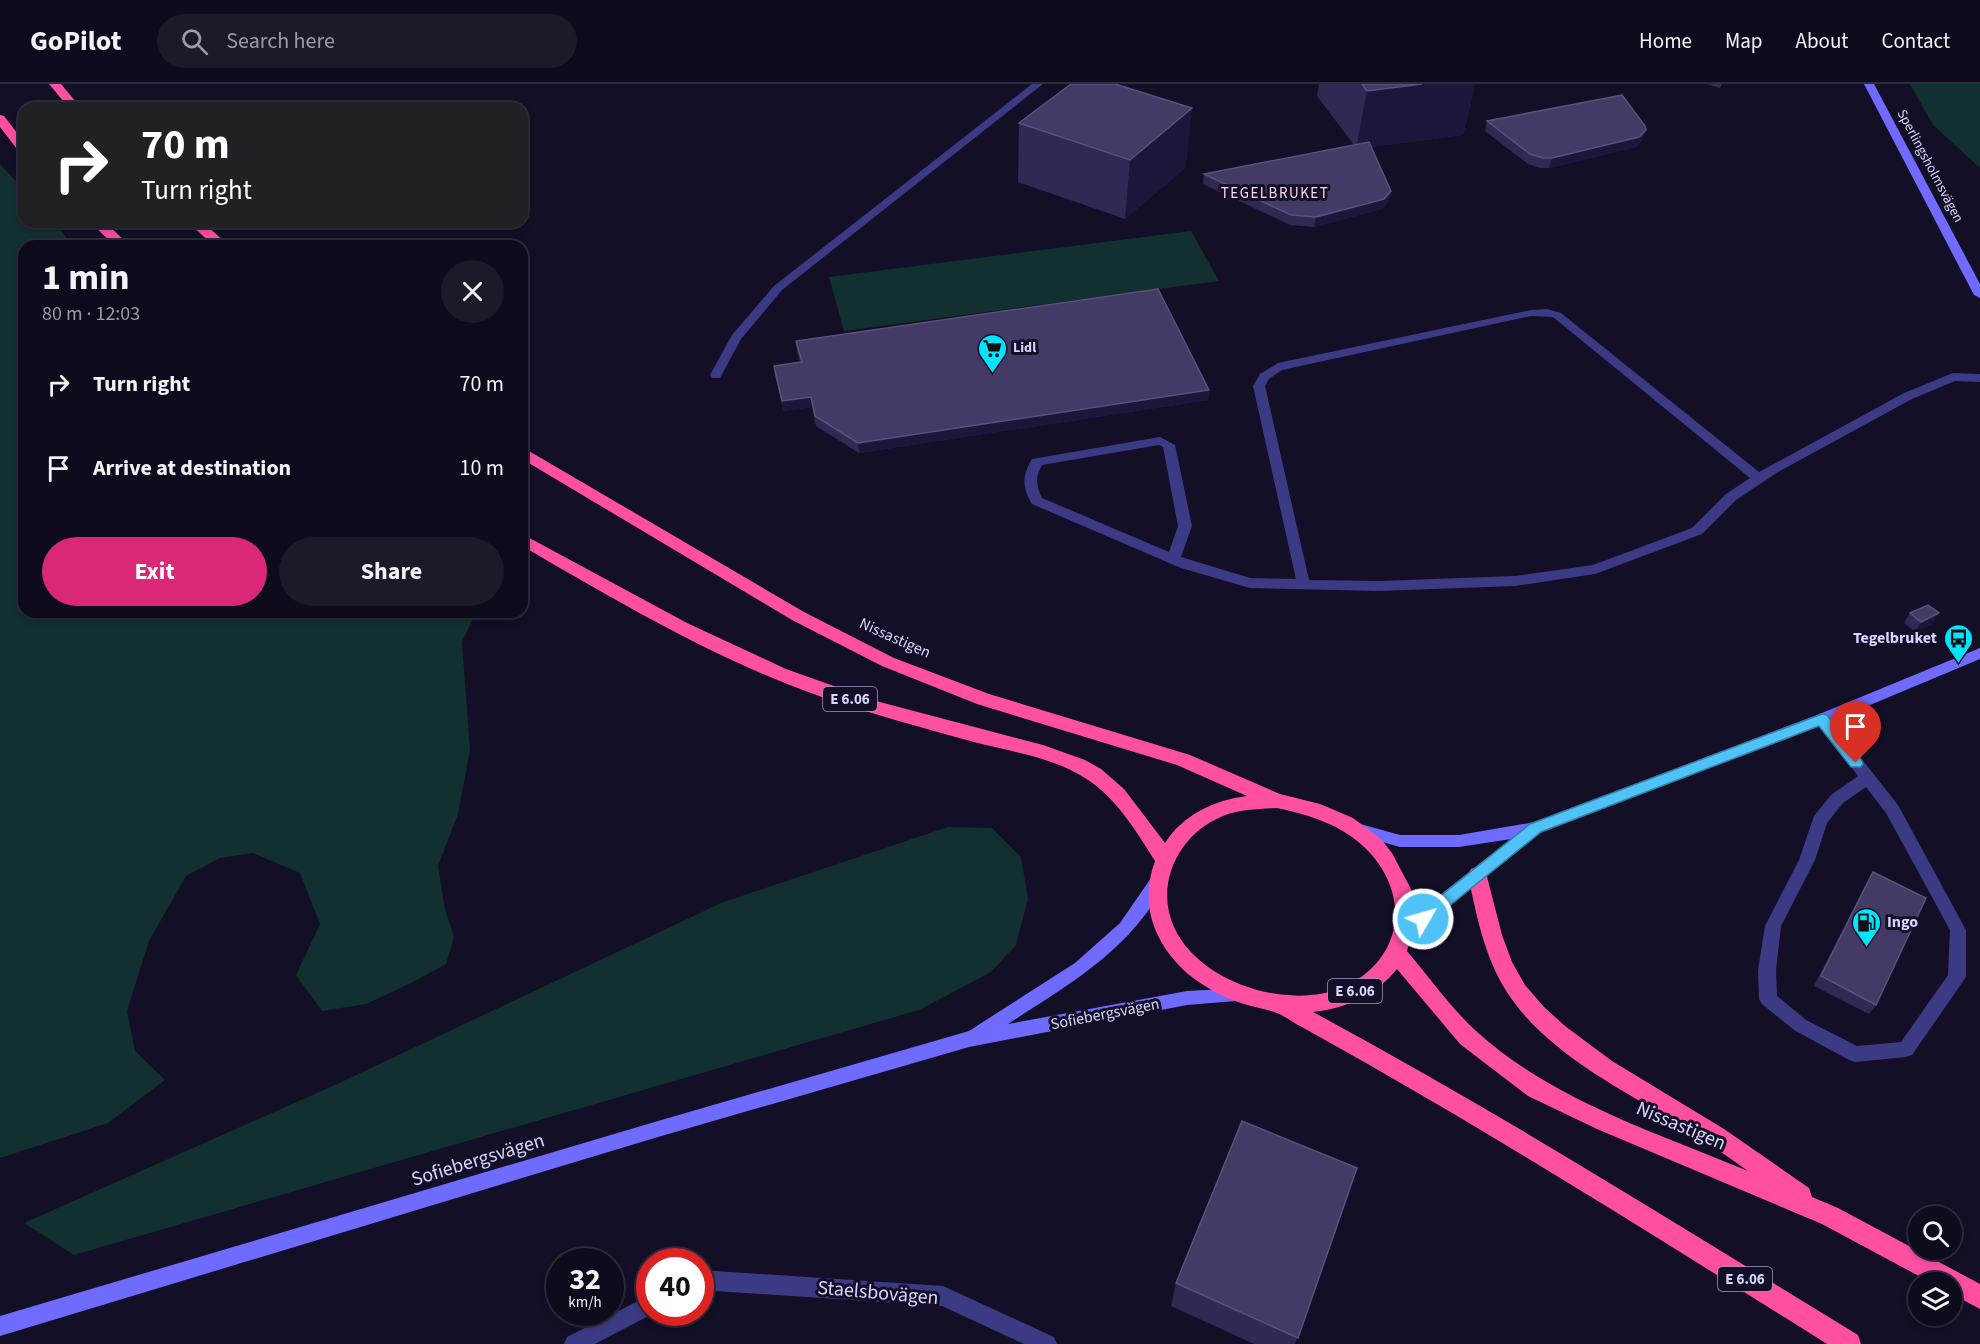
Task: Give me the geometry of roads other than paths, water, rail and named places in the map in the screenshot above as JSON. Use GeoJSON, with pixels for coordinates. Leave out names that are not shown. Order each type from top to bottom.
{"type":"FeatureCollection","features":[{"type":"Feature","properties":{"kind":"highway"},"geometry":{"type":"LineString","coordinates":[[55,84],[70,102]]}},
{"type":"Feature","properties":{"kind":"highway"},"geometry":{"type":"LineString","coordinates":[[0,119],[18,142]]}},
{"type":"Feature","properties":{"kind":"highway"},"geometry":{"type":"LineString","coordinates":[[104,228],[116,240]]}},
{"type":"Feature","properties":{"kind":"highway"},"geometry":{"type":"LineString","coordinates":[[202,228],[215,240]]}},
{"type":"Feature","properties":{"kind":"highway","name":"Nissastigen"},"geometry":{"type":"LineString","coordinates":[[528,457],[798,616],[888,662],[983,699],[1183,760],[1278,801]]}},
{"type":"Feature","properties":{"kind":"highway","name":"E 6.06"},"geometry":{"type":"LineString","coordinates":[[528,542],[605,587],[720,646],[781,674],[874,707],[1052,755],[1083,768],[1108,785],[1135,815],[1164,858]]}},
{"type":"Feature","properties":{"kind":"highway","name":"E 6.06"},"geometry":{"type":"LineString","coordinates":[[1278,801],[1305,806],[1332,815],[1356,829],[1387,859],[1404,895],[1401,943],[1382,973],[1368,983],[1337,999],[1308,1005],[1278,1004],[1242,995],[1204,976],[1176,948],[1160,916],[1157,883],[1164,858],[1181,833],[1208,814],[1241,803],[1278,801]]}},
{"type":"Feature","properties":{"kind":"highway"},"geometry":{"type":"LineString","coordinates":[[1478,875],[1489,930],[1501,959],[1516,990],[1544,1021],[1584,1054],[1707,1130],[1830,1216]]}},
{"type":"Feature","properties":{"kind":"highway","name":"Nissastigen"},"geometry":{"type":"LineString","coordinates":[[1401,943],[1468,1037],[1536,1089],[1605,1122],[1830,1216],[1980,1298]]}},
{"type":"Feature","properties":{"kind":"highway","name":"E 6.06"},"geometry":{"type":"LineString","coordinates":[[1278,1004],[1394,1066],[1849,1344]]}},
{"type":"Feature","properties":{"kind":"street"},"geometry":{"type":"LineString","coordinates":[[716,375],[736,338],[778,288],[1038,84]]}},
{"type":"Feature","properties":{"kind":"street","name":"Sperlingsholmsvägen"},"geometry":{"type":"LineString","coordinates":[[1869,84],[1980,295]]}},
{"type":"Feature","properties":{"kind":"street"},"geometry":{"type":"LineString","coordinates":[[1304,586],[1259,386],[1264,377],[1278,367],[1531,313],[1547,312],[1557,315],[1758,478]]}},
{"type":"Feature","properties":{"kind":"street"},"geometry":{"type":"LineString","coordinates":[[1173,560],[1185,526],[1169,445],[1160,441],[1071,454],[1037,462],[1029,475],[1029,488],[1037,501],[1173,560],[1221,576],[1250,583],[1304,586],[1515,581],[1595,569],[1697,531],[1731,497],[1758,478],[1908,396],[1953,377],[1980,378]]}},
{"type":"Feature","properties":{"kind":"street"},"geometry":{"type":"LineString","coordinates":[[1356,829],[1400,840],[1459,841],[1536,828],[1822,719],[1980,653]]}},
{"type":"Feature","properties":{"kind":"street"},"geometry":{"type":"LineString","coordinates":[[1822,719],[1892,809],[1958,930],[1958,977],[1906,1049],[1856,1054],[1800,1025],[1768,999],[1767,970],[1773,926],[1807,860],[1820,820],[1837,799],[1867,778]]}},
{"type":"Feature","properties":{"kind":"street"},"geometry":{"type":"LineString","coordinates":[[1401,943],[1478,875],[1536,828]]}},
{"type":"Feature","properties":{"kind":"street","name":"Sofiebergsvägen"},"geometry":{"type":"LineString","coordinates":[[969,1039],[1081,968],[1126,928],[1157,883]]}},
{"type":"Feature","properties":{"kind":"street","name":"Sofiebergsvägen"},"geometry":{"type":"LineString","coordinates":[[0,1326],[658,1129],[969,1039],[1187,998],[1242,995]]}},
{"type":"Feature","properties":{"kind":"street","name":"Staelsbovägen"},"geometry":{"type":"LineString","coordinates":[[714,1281],[943,1296],[1047,1344]]}},
{"type":"Feature","properties":{"kind":"street"},"geometry":{"type":"LineString","coordinates":[[574,1344],[636,1312]]}},
{"type":"Feature","properties":{"kind":"place","name":"Lidl"},"geometry":{"type":"Point","coordinates":[992,374]}},
{"type":"Feature","properties":{"kind":"place","name":"Tegelbruket"},"geometry":{"type":"Point","coordinates":[1958,664]}},
{"type":"Feature","properties":{"kind":"place","name":"Ingo"},"geometry":{"type":"Point","coordinates":[1866,948]}},
{"type":"Feature","properties":{"kind":"district","name":"TEGELBRUKET"},"geometry":{"type":"Point","coordinates":[1275,193]}}]}
